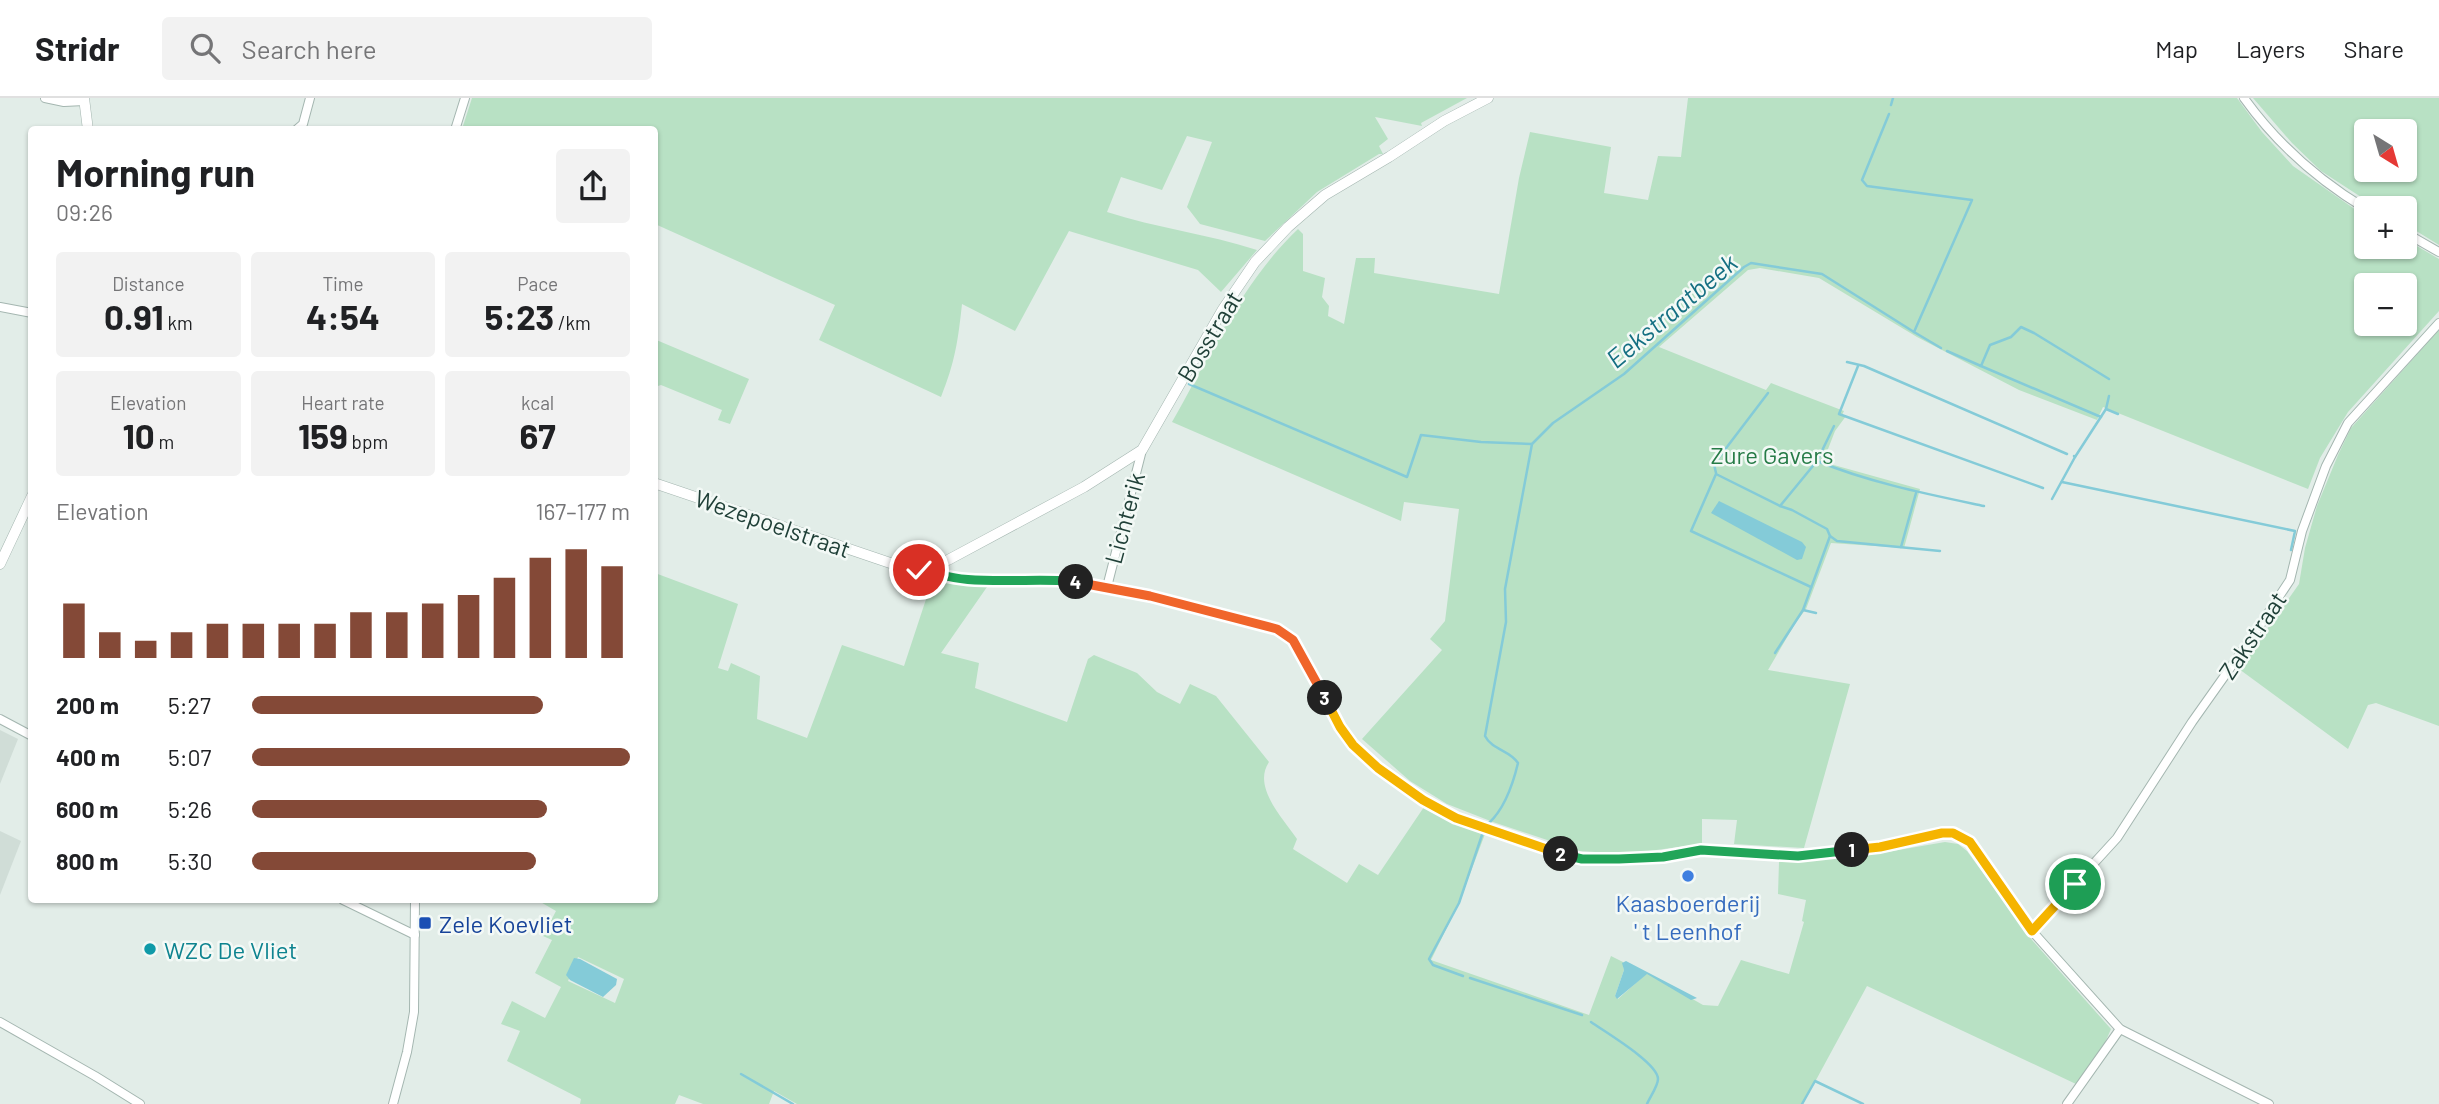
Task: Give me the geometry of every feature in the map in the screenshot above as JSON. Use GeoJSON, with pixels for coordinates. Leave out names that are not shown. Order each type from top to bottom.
{"type":"FeatureCollection","features":[{"type":"Feature","properties":{"kind":"street"},"geometry":{"type":"LineString","coordinates":[[45,98],[84,100],[87,126]]}},
{"type":"Feature","properties":{"kind":"street"},"geometry":{"type":"LineString","coordinates":[[301,126],[310,98]]}},
{"type":"Feature","properties":{"kind":"street"},"geometry":{"type":"LineString","coordinates":[[455,126],[465,98]]}},
{"type":"Feature","properties":{"kind":"street","name":"Bosstraat"},"geometry":{"type":"LineString","coordinates":[[930,568],[1084,487],[1142,450],[1223,309],[1255,262],[1288,226],[1325,195],[1390,157],[1432,128],[1488,98]]}},
{"type":"Feature","properties":{"kind":"street"},"geometry":{"type":"LineString","coordinates":[[2244,98],[2280,142],[2302,163],[2354,202]]}},
{"type":"Feature","properties":{"kind":"street"},"geometry":{"type":"LineString","coordinates":[[2417,240],[2439,253]]}},
{"type":"Feature","properties":{"kind":"street"},"geometry":{"type":"LineString","coordinates":[[0,307],[28,312]]}},
{"type":"Feature","properties":{"kind":"street","name":"Zakstraat"},"geometry":{"type":"LineString","coordinates":[[2032,931],[2117,838],[2192,722],[2290,580],[2302,531],[2326,466],[2348,423],[2439,323]]}},
{"type":"Feature","properties":{"kind":"street","name":"Lichterik"},"geometry":{"type":"LineString","coordinates":[[1107,587],[1142,450]]}},
{"type":"Feature","properties":{"kind":"street","name":"Wezepoelstraat"},"geometry":{"type":"LineString","coordinates":[[658,484],[905,568],[930,568],[939,575],[951,578],[1056,579],[1107,587],[1277,629],[1296,645],[1340,727],[1353,745],[1378,768],[1423,800],[1456,818],[1553,852],[1582,859],[1663,857],[1701,850],[1798,856],[1880,847],[1953,833],[1970,842],[2032,931],[2120,1029],[2269,1104]]}},
{"type":"Feature","properties":{"kind":"street"},"geometry":{"type":"LineString","coordinates":[[0,564],[28,504]]}},
{"type":"Feature","properties":{"kind":"street"},"geometry":{"type":"LineString","coordinates":[[0,537],[10,543]]}},
{"type":"Feature","properties":{"kind":"street"},"geometry":{"type":"LineString","coordinates":[[0,719],[28,734]]}},
{"type":"Feature","properties":{"kind":"street"},"geometry":{"type":"LineString","coordinates":[[349,903],[415,935]]}},
{"type":"Feature","properties":{"kind":"street"},"geometry":{"type":"LineString","coordinates":[[393,1104],[414,1012],[415,903]]}},
{"type":"Feature","properties":{"kind":"street"},"geometry":{"type":"LineString","coordinates":[[0,1022],[139,1104]]}},
{"type":"Feature","properties":{"kind":"street"},"geometry":{"type":"LineString","coordinates":[[2067,1104],[2120,1029]]}},
{"type":"Feature","properties":{"kind":"shaded area"},"geometry":{"type":"Polygon","coordinates":[[[0,730],[18,739],[0,784],[0,730]]]}},
{"type":"Feature","properties":{"kind":"shaded area"},"geometry":{"type":"Polygon","coordinates":[[[0,831],[21,841],[0,895],[0,831]]]}},
{"type":"Feature","properties":{"kind":"green space"},"geometry":{"type":"Polygon","coordinates":[[[472,98],[1467,98],[1421,123],[1422,126],[1375,117],[1388,139],[1379,146],[1383,154],[1317,192],[1265,241],[1200,224],[1187,207],[1212,142],[1187,136],[1162,190],[1121,177],[1107,212],[1257,250],[1221,292],[1198,270],[1069,231],[1015,331],[962,304],[955,351],[941,397],[819,340],[835,305],[658,225],[658,126],[463,126],[472,98]]]}},
{"type":"Feature","properties":{"kind":"green space","name":"Zure Gavers"},"geometry":{"type":"Polygon","coordinates":[[[1688,98],[2237,98],[2262,132],[2293,166],[2354,209],[2354,259],[2417,259],[2417,246],[2439,259],[2439,311],[2417,335],[2417,273],[2354,273],[2354,336],[2416,336],[2348,412],[2320,458],[2308,489],[2103,407],[2097,420],[2019,390],[1917,337],[1819,278],[1760,268],[1748,270],[1659,347],[1766,390],[1771,383],[1844,411],[1842,415],[1846,416],[1835,431],[1823,462],[1920,489],[1904,548],[1831,543],[1806,609],[1768,670],[1850,684],[1804,848],[1734,844],[1737,820],[1702,819],[1702,844],[1626,854],[1580,851],[1447,804],[1410,781],[1362,739],[1442,650],[1430,639],[1445,621],[1459,509],[1404,502],[1401,521],[1172,422],[1244,296],[1260,272],[1298,229],[1303,234],[1303,271],[1325,278],[1322,297],[1329,306],[1328,316],[1344,324],[1356,258],[1375,258],[1374,273],[1499,294],[1519,178],[1530,132],[1611,147],[1604,193],[1648,200],[1658,156],[1681,157],[1688,98]]]}},
{"type":"Feature","properties":{"kind":"green space"},"geometry":{"type":"Polygon","coordinates":[[[2253,98],[2439,98],[2439,245],[2417,231],[2417,196],[2360,196],[2321,171],[2292,143],[2253,98]]]}},
{"type":"Feature","properties":{"kind":"green space"},"geometry":{"type":"Polygon","coordinates":[[[2439,330],[2439,726],[2376,703],[2368,705],[2348,749],[2239,669],[2299,584],[2305,548],[2317,506],[2351,428],[2439,330]]]}},
{"type":"Feature","properties":{"kind":"green space"},"geometry":{"type":"Polygon","coordinates":[[[658,341],[749,379],[730,424],[718,420],[722,410],[658,386],[658,341]]]}},
{"type":"Feature","properties":{"kind":"green space"},"geometry":{"type":"Polygon","coordinates":[[[658,574],[738,604],[718,668],[728,671],[731,663],[760,676],[757,719],[807,738],[842,645],[904,666],[932,581],[987,587],[941,653],[979,663],[975,688],[1067,722],[1088,659],[1094,655],[1137,673],[1157,692],[1180,704],[1190,684],[1216,696],[1269,762],[1264,782],[1271,802],[1297,839],[1293,849],[1347,883],[1359,864],[1378,875],[1424,807],[1485,834],[1459,903],[1431,960],[1589,1015],[1611,956],[1623,962],[1624,970],[1615,996],[1618,999],[1647,973],[1703,1005],[1718,1006],[1741,960],[1789,974],[1804,922],[1806,900],[1778,894],[1779,862],[1887,852],[1945,842],[1958,844],[1967,851],[2032,940],[2111,1029],[2104,1045],[2076,1084],[1867,986],[1803,1104],[797,1104],[774,1091],[769,1104],[703,1104],[679,1095],[675,1104],[580,1104],[581,1099],[507,1061],[520,1031],[501,1024],[512,1001],[545,1018],[561,987],[535,973],[552,940],[543,936],[556,911],[542,903],[658,903],[658,574]],[[578,957],[568,981],[615,1003],[624,979],[578,957]]]}},
{"type":"Feature","properties":{"kind":"water"},"geometry":{"type":"Polygon","coordinates":[[[1719,501],[1802,542],[1806,547],[1802,559],[1797,560],[1711,513],[1719,501]]]}},
{"type":"Feature","properties":{"kind":"water"},"geometry":{"type":"Polygon","coordinates":[[[574,958],[617,979],[616,985],[603,997],[570,980],[566,975],[574,958]]]}},
{"type":"Feature","properties":{"kind":"water"},"geometry":{"type":"Polygon","coordinates":[[[1626,961],[1697,998],[1691,1000],[1647,974],[1617,999],[1615,996],[1624,970],[1622,963],[1626,961]]]}},
{"type":"Feature","properties":{"kind":"waterway","name":"Eekstraatbeek"},"geometry":{"type":"LineString","coordinates":[[1891,105],[1893,98]]}},
{"type":"Feature","properties":{"kind":"waterway","name":"Eekstraatbeek"},"geometry":{"type":"LineString","coordinates":[[1489,823],[1507,796],[1518,763],[1485,736],[1506,622],[1505,589],[1532,444],[1553,423],[1624,374],[1751,263],[1822,274],[1914,332],[1972,200],[1867,186],[1862,180],[1889,114]]}},
{"type":"Feature","properties":{"kind":"waterway"},"geometry":{"type":"LineString","coordinates":[[1947,351],[1981,366],[1990,345],[2011,337],[2021,327],[2109,379]]}},
{"type":"Feature","properties":{"kind":"waterway"},"geometry":{"type":"LineString","coordinates":[[1914,332],[1941,348]]}},
{"type":"Feature","properties":{"kind":"waterway"},"geometry":{"type":"LineString","coordinates":[[1847,362],[1864,366],[2067,454]]}},
{"type":"Feature","properties":{"kind":"waterway"},"geometry":{"type":"LineString","coordinates":[[1858,366],[1839,414],[2043,488]]}},
{"type":"Feature","properties":{"kind":"waterway"},"geometry":{"type":"LineString","coordinates":[[1981,366],[2101,417]]}},
{"type":"Feature","properties":{"kind":"waterway"},"geometry":{"type":"LineString","coordinates":[[1189,384],[1407,477],[1421,435],[1481,442],[1532,444]]}},
{"type":"Feature","properties":{"kind":"waterway"},"geometry":{"type":"LineString","coordinates":[[1716,473],[1714,464],[1768,393]]}},
{"type":"Feature","properties":{"kind":"waterway"},"geometry":{"type":"LineString","coordinates":[[2106,409],[2109,396]]}},
{"type":"Feature","properties":{"kind":"waterway"},"geometry":{"type":"LineString","coordinates":[[2074,456],[2106,409],[2118,414]]}},
{"type":"Feature","properties":{"kind":"waterway"},"geometry":{"type":"LineString","coordinates":[[1780,506],[1817,461],[1834,426]]}},
{"type":"Feature","properties":{"kind":"waterway"},"geometry":{"type":"LineString","coordinates":[[2052,499],[2075,457]]}},
{"type":"Feature","properties":{"kind":"waterway"},"geometry":{"type":"LineString","coordinates":[[1817,461],[1879,482],[1984,506]]}},
{"type":"Feature","properties":{"kind":"waterway"},"geometry":{"type":"LineString","coordinates":[[1811,587],[1691,531],[1716,474],[1827,529],[1830,536],[1837,541],[1940,551]]}},
{"type":"Feature","properties":{"kind":"waterway"},"geometry":{"type":"LineString","coordinates":[[2062,482],[2295,531],[2291,550]]}},
{"type":"Feature","properties":{"kind":"waterway"},"geometry":{"type":"LineString","coordinates":[[1901,547],[1916,493]]}},
{"type":"Feature","properties":{"kind":"waterway"},"geometry":{"type":"LineString","coordinates":[[1775,653],[1803,610],[1830,536]]}},
{"type":"Feature","properties":{"kind":"waterway"},"geometry":{"type":"LineString","coordinates":[[1803,610],[1816,613]]}},
{"type":"Feature","properties":{"kind":"waterway","name":"Eekstraatbeek"},"geometry":{"type":"LineString","coordinates":[[1463,976],[1433,965],[1429,959],[1459,903],[1482,835]]}},
{"type":"Feature","properties":{"kind":"waterway","name":"Eekstraatbeek"},"geometry":{"type":"LineString","coordinates":[[1470,978],[1582,1015]]}},
{"type":"Feature","properties":{"kind":"waterway","name":"Eekstraatbeek"},"geometry":{"type":"LineString","coordinates":[[1591,1022],[1618,1040],[1656,1072],[1658,1082],[1647,1104]]}},
{"type":"Feature","properties":{"kind":"waterway"},"geometry":{"type":"LineString","coordinates":[[741,1074],[793,1104]]}},
{"type":"Feature","properties":{"kind":"waterway","name":"Eekstraatbeek"},"geometry":{"type":"LineString","coordinates":[[1802,1104],[1815,1081],[1863,1104]]}},
{"type":"Feature","properties":{"kind":"place","name":"Kaasboerderij ' t Leenhof"},"geometry":{"type":"Point","coordinates":[1688,876]}},
{"type":"Feature","properties":{"kind":"place","name":"Zele Koevliet"},"geometry":{"type":"Point","coordinates":[425,923]}},
{"type":"Feature","properties":{"kind":"place","name":"WZC De Vliet"},"geometry":{"type":"Point","coordinates":[150,949]}},
{"type":"Feature","properties":{"kind":"route"},"geometry":{"type":"LineString","coordinates":[[919,570],[930,568],[939,575],[951,578],[1056,579],[1107,587],[1277,629],[1293,640],[1340,727],[1353,745],[1378,768],[1423,800],[1456,818],[1553,852],[1582,859],[1663,857],[1701,850],[1798,856],[1880,847],[1953,833],[1970,842],[2032,931],[2075,884]]}}]}
